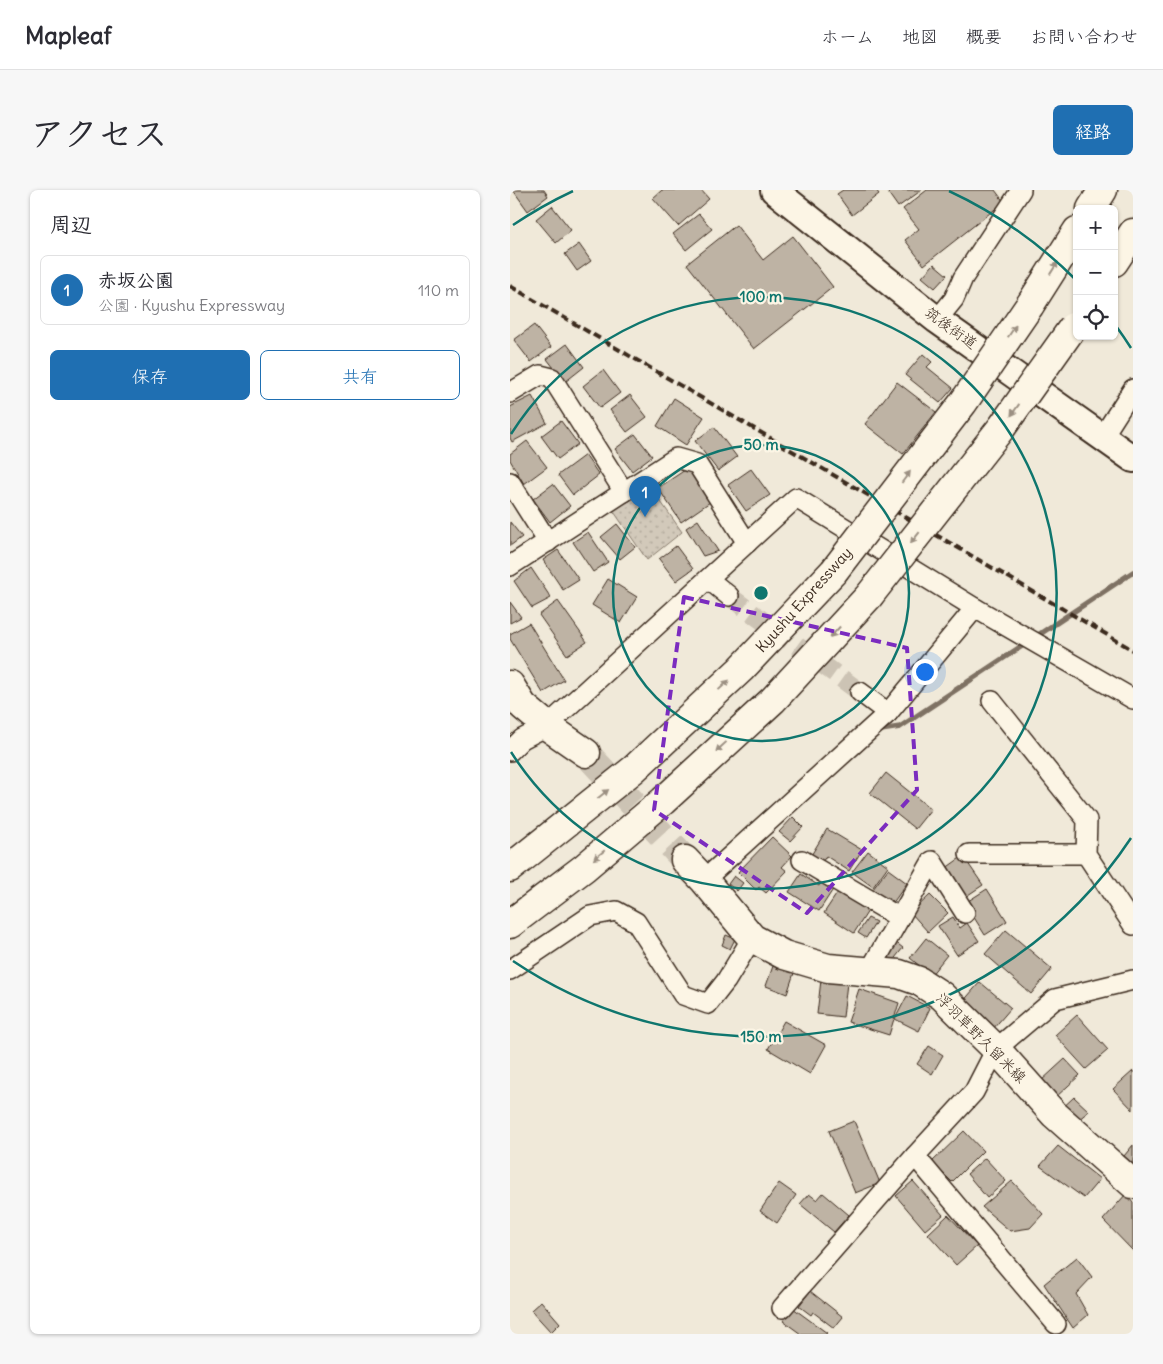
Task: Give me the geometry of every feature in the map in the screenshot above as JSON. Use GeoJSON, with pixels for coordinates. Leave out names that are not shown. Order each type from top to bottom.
{"type":"FeatureCollection","features":[{"type":"Feature","properties":{"kind":"main road"},"geometry":{"type":"LineString","coordinates":[[1094,205],[1103,190]]}},
{"type":"Feature","properties":{"kind":"main road"},"geometry":{"type":"LineString","coordinates":[[1118,256],[1133,233]]}},
{"type":"Feature","properties":{"kind":"main road","name":"Kyushu Expressway"},"geometry":{"type":"LineString","coordinates":[[510,868],[642,762],[740,670],[834,571],[963,403],[1030,305],[1073,237]]}},
{"type":"Feature","properties":{"kind":"main road"},"geometry":{"type":"LineString","coordinates":[[510,924],[584,868],[663,801],[773,700],[869,596],[1002,427],[1073,327]]}},
{"type":"Feature","properties":{"kind":"main road"},"geometry":{"type":"LineString","coordinates":[[510,685],[523,706],[547,726],[586,753]]}},
{"type":"Feature","properties":{"kind":"main road","name":"浮羽草野久留米線"},"geometry":{"type":"LineString","coordinates":[[685,860],[752,938],[784,955],[828,968],[899,974],[918,981],[942,996],[996,1048],[1054,1114],[1133,1184]]}},
{"type":"Feature","properties":{"kind":"street","name":"筑後街道"},"geometry":{"type":"LineString","coordinates":[[774,190],[937,320],[1133,459]]}},
{"type":"Feature","properties":{"kind":"street"},"geometry":{"type":"LineString","coordinates":[[937,320],[954,299],[963,278],[1021,190]]}},
{"type":"Feature","properties":{"kind":"street"},"geometry":{"type":"LineString","coordinates":[[510,393],[540,375],[552,378],[624,492]]}},
{"type":"Feature","properties":{"kind":"street"},"geometry":{"type":"LineString","coordinates":[[1103,436],[1133,389]]}},
{"type":"Feature","properties":{"kind":"street"},"geometry":{"type":"LineString","coordinates":[[510,566],[676,458],[696,464],[746,543]]}},
{"type":"Feature","properties":{"kind":"street"},"geometry":{"type":"LineString","coordinates":[[510,482],[548,542]]}},
{"type":"Feature","properties":{"kind":"street"},"geometry":{"type":"LineString","coordinates":[[510,751],[522,738],[547,726],[796,498],[975,608],[1133,699]]}},
{"type":"Feature","properties":{"kind":"street"},"geometry":{"type":"LineString","coordinates":[[708,579],[729,596]]}},
{"type":"Feature","properties":{"kind":"street"},"geometry":{"type":"LineString","coordinates":[[704,880],[888,713],[975,608]]}},
{"type":"Feature","properties":{"kind":"street"},"geometry":{"type":"LineString","coordinates":[[860,692],[888,713]]}},
{"type":"Feature","properties":{"kind":"street"},"geometry":{"type":"LineString","coordinates":[[992,701],[1088,820],[1086,854],[1133,925]]}},
{"type":"Feature","properties":{"kind":"street"},"geometry":{"type":"LineString","coordinates":[[970,854],[1086,854]]}},
{"type":"Feature","properties":{"kind":"street"},"geometry":{"type":"LineString","coordinates":[[802,860],[900,918]]}},
{"type":"Feature","properties":{"kind":"street"},"geometry":{"type":"LineString","coordinates":[[868,972],[932,861],[965,913]]}},
{"type":"Feature","properties":{"kind":"street"},"geometry":{"type":"LineString","coordinates":[[510,970],[590,916],[616,911],[636,922],[683,996],[708,1004],[726,981],[752,938]]}},
{"type":"Feature","properties":{"kind":"street"},"geometry":{"type":"LineString","coordinates":[[782,1308],[915,1156],[974,1092],[996,1048],[1055,999],[1132,981]]}},
{"type":"Feature","properties":{"kind":"street"},"geometry":{"type":"LineString","coordinates":[[915,1156],[1055,1331]]}},
{"type":"Feature","properties":{"kind":"highlighted area"},"geometry":{"type":"Polygon","coordinates":[[[684,597],[907,648],[917,790],[807,913],[654,810],[684,597]]]}},
{"type":"Feature","properties":{"kind":"shaded area"},"geometry":{"type":"Polygon","coordinates":[[[645,479],[682,532],[647,560],[608,503],[645,479]]]}},
{"type":"Feature","properties":{"kind":"building"},"geometry":{"type":"Polygon","coordinates":[[[513,190],[544,190],[548,196],[528,211],[513,190]]]}},
{"type":"Feature","properties":{"kind":"building"},"geometry":{"type":"Polygon","coordinates":[[[662,190],[701,190],[709,199],[678,226],[653,198],[662,190]]]}},
{"type":"Feature","properties":{"kind":"building"},"geometry":{"type":"Polygon","coordinates":[[[843,190],[876,190],[879,194],[852,215],[837,194],[843,190]]]}},
{"type":"Feature","properties":{"kind":"building"},"geometry":{"type":"Polygon","coordinates":[[[886,190],[922,190],[898,207],[886,190]]]}},
{"type":"Feature","properties":{"kind":"building"},"geometry":{"type":"Polygon","coordinates":[[[927,190],[995,190],[1004,202],[924,265],[905,240],[919,229],[903,209],[927,190]]]}},
{"type":"Feature","properties":{"kind":"building"},"geometry":{"type":"Polygon","coordinates":[[[552,206],[571,230],[556,243],[536,219],[552,206]]]}},
{"type":"Feature","properties":{"kind":"building"},"geometry":{"type":"Polygon","coordinates":[[[699,214],[712,229],[686,250],[673,234],[699,214]]]}},
{"type":"Feature","properties":{"kind":"building"},"geometry":{"type":"Polygon","coordinates":[[[736,225],[763,260],[793,236],[833,287],[754,349],[687,264],[736,225]]]}},
{"type":"Feature","properties":{"kind":"building"},"geometry":{"type":"Polygon","coordinates":[[[579,244],[591,261],[577,271],[565,254],[579,244]]]}},
{"type":"Feature","properties":{"kind":"building"},"geometry":{"type":"Polygon","coordinates":[[[934,264],[947,275],[935,288],[922,277],[934,264]]]}},
{"type":"Feature","properties":{"kind":"building"},"geometry":{"type":"Polygon","coordinates":[[[534,325],[551,347],[531,362],[514,340],[534,325]]]}},
{"type":"Feature","properties":{"kind":"building"},"geometry":{"type":"Polygon","coordinates":[[[567,344],[584,367],[565,382],[547,359],[567,344]]]}},
{"type":"Feature","properties":{"kind":"building"},"geometry":{"type":"Polygon","coordinates":[[[923,354],[932,362],[927,367],[953,388],[940,403],[905,375],[923,354]]]}},
{"type":"Feature","properties":{"kind":"building"},"geometry":{"type":"Polygon","coordinates":[[[603,370],[620,393],[600,408],[583,386],[603,370]]]}},
{"type":"Feature","properties":{"kind":"building"},"geometry":{"type":"Polygon","coordinates":[[[897,382],[936,412],[903,454],[865,424],[897,382]]]}},
{"type":"Feature","properties":{"kind":"building"},"geometry":{"type":"Polygon","coordinates":[[[630,395],[647,417],[627,432],[610,410],[630,395]]]}},
{"type":"Feature","properties":{"kind":"building"},"geometry":{"type":"Polygon","coordinates":[[[532,396],[547,423],[512,442],[510,438],[510,407],[532,396]]]}},
{"type":"Feature","properties":{"kind":"building"},"geometry":{"type":"Polygon","coordinates":[[[674,398],[704,417],[686,445],[657,426],[674,398]]]}},
{"type":"Feature","properties":{"kind":"building"},"geometry":{"type":"Polygon","coordinates":[[[561,421],[578,444],[558,459],[541,436],[561,421]]]}},
{"type":"Feature","properties":{"kind":"building"},"geometry":{"type":"Polygon","coordinates":[[[714,427],[737,457],[718,471],[695,441],[714,427]]]}},
{"type":"Feature","properties":{"kind":"building"},"geometry":{"type":"Polygon","coordinates":[[[635,434],[652,456],[632,471],[615,449],[635,434]]]}},
{"type":"Feature","properties":{"kind":"building"},"geometry":{"type":"Polygon","coordinates":[[[527,441],[547,467],[524,484],[510,460],[510,454],[527,441]]]}},
{"type":"Feature","properties":{"kind":"building"},"geometry":{"type":"Polygon","coordinates":[[[585,455],[599,475],[573,495],[558,475],[585,455]]]}},
{"type":"Feature","properties":{"kind":"building"},"geometry":{"type":"Polygon","coordinates":[[[688,468],[710,502],[681,522],[658,488],[688,468]]]}},
{"type":"Feature","properties":{"kind":"building"},"geometry":{"type":"Polygon","coordinates":[[[751,469],[770,495],[746,511],[728,485],[751,469]]]}},
{"type":"Feature","properties":{"kind":"building"},"geometry":{"type":"Polygon","coordinates":[[[553,484],[570,506],[550,522],[533,499],[553,484]]]}},
{"type":"Feature","properties":{"kind":"building"},"geometry":{"type":"Polygon","coordinates":[[[698,520],[718,551],[703,556],[686,528],[698,520]]]}},
{"type":"Feature","properties":{"kind":"building"},"geometry":{"type":"Polygon","coordinates":[[[510,522],[522,537],[510,546],[510,522]]]}},
{"type":"Feature","properties":{"kind":"building"},"geometry":{"type":"Polygon","coordinates":[[[617,524],[635,547],[620,559],[601,537],[617,524]]]}},
{"type":"Feature","properties":{"kind":"building"},"geometry":{"type":"Polygon","coordinates":[[[588,532],[608,562],[593,572],[573,542],[588,532]]]}},
{"type":"Feature","properties":{"kind":"building"},"geometry":{"type":"Polygon","coordinates":[[[676,546],[693,569],[676,581],[659,559],[676,546]]]}},
{"type":"Feature","properties":{"kind":"building"},"geometry":{"type":"Polygon","coordinates":[[[558,550],[579,580],[563,590],[543,560],[558,550]]]}},
{"type":"Feature","properties":{"kind":"building"},"geometry":{"type":"Polygon","coordinates":[[[531,568],[551,598],[532,608],[514,581],[531,568]]]}},
{"type":"Feature","properties":{"kind":"building"},"geometry":{"type":"Polygon","coordinates":[[[608,579],[637,597],[621,623],[592,605],[608,579]]]}},
{"type":"Feature","properties":{"kind":"building"},"geometry":{"type":"Polygon","coordinates":[[[558,601],[587,642],[567,655],[539,615],[558,601]]]}},
{"type":"Feature","properties":{"kind":"building"},"geometry":{"type":"Polygon","coordinates":[[[510,602],[521,617],[510,623],[510,602]]]}},
{"type":"Feature","properties":{"kind":"building"},"geometry":{"type":"Polygon","coordinates":[[[529,623],[564,680],[543,693],[510,639],[510,634],[529,623]]]}},
{"type":"Feature","properties":{"kind":"building"},"geometry":{"type":"Polygon","coordinates":[[[886,773],[931,809],[915,829],[870,793],[886,773]]]}},
{"type":"Feature","properties":{"kind":"building"},"geometry":{"type":"Polygon","coordinates":[[[793,817],[803,827],[790,841],[779,832],[793,817]]]}},
{"type":"Feature","properties":{"kind":"building"},"geometry":{"type":"Polygon","coordinates":[[[827,829],[862,850],[849,871],[826,856],[821,864],[810,857],[827,829]]]}},
{"type":"Feature","properties":{"kind":"building"},"geometry":{"type":"Polygon","coordinates":[[[772,837],[792,856],[782,867],[787,871],[766,893],[759,887],[756,890],[738,872],[772,837]]]}},
{"type":"Feature","properties":{"kind":"building"},"geometry":{"type":"Polygon","coordinates":[[[868,851],[888,866],[873,887],[852,872],[868,851]]]}},
{"type":"Feature","properties":{"kind":"building"},"geometry":{"type":"Polygon","coordinates":[[[963,856],[983,885],[962,899],[942,871],[963,856]]]}},
{"type":"Feature","properties":{"kind":"building"},"geometry":{"type":"Polygon","coordinates":[[[888,869],[907,883],[890,907],[870,893],[888,869]]]}},
{"type":"Feature","properties":{"kind":"building"},"geometry":{"type":"Polygon","coordinates":[[[801,874],[819,886],[822,880],[834,888],[819,911],[789,892],[801,874]]]}},
{"type":"Feature","properties":{"kind":"building"},"geometry":{"type":"Polygon","coordinates":[[[734,876],[743,883],[737,891],[728,884],[734,876]]]}},
{"type":"Feature","properties":{"kind":"building"},"geometry":{"type":"Polygon","coordinates":[[[987,889],[1007,921],[985,935],[965,903],[987,889]]]}},
{"type":"Feature","properties":{"kind":"building"},"geometry":{"type":"Polygon","coordinates":[[[838,892],[868,911],[854,933],[824,913],[838,892]]]}},
{"type":"Feature","properties":{"kind":"building"},"geometry":{"type":"Polygon","coordinates":[[[930,895],[948,913],[928,932],[911,913],[930,895]]]}},
{"type":"Feature","properties":{"kind":"building"},"geometry":{"type":"Polygon","coordinates":[[[953,917],[960,928],[967,923],[979,941],[957,955],[938,926],[953,917]]]}},
{"type":"Feature","properties":{"kind":"building"},"geometry":{"type":"Polygon","coordinates":[[[868,918],[876,922],[866,938],[858,933],[868,918]]]}},
{"type":"Feature","properties":{"kind":"building"},"geometry":{"type":"Polygon","coordinates":[[[1006,930],[1052,969],[1031,994],[985,954],[1006,930]]]}},
{"type":"Feature","properties":{"kind":"building"},"geometry":{"type":"Polygon","coordinates":[[[726,935],[735,939],[730,949],[722,945],[726,935]]]}},
{"type":"Feature","properties":{"kind":"building"},"geometry":{"type":"Polygon","coordinates":[[[926,938],[947,955],[931,975],[910,958],[926,938]]]}},
{"type":"Feature","properties":{"kind":"building"},"geometry":{"type":"Polygon","coordinates":[[[894,941],[903,948],[891,963],[882,956],[894,941]]]}},
{"type":"Feature","properties":{"kind":"building"},"geometry":{"type":"Polygon","coordinates":[[[773,966],[794,973],[787,994],[766,986],[773,966]]]}},
{"type":"Feature","properties":{"kind":"building"},"geometry":{"type":"Polygon","coordinates":[[[821,980],[847,983],[843,1017],[817,1014],[821,980]]]}},
{"type":"Feature","properties":{"kind":"building"},"geometry":{"type":"Polygon","coordinates":[[[980,982],[1011,1008],[992,1030],[961,1004],[980,982]]]}},
{"type":"Feature","properties":{"kind":"building"},"geometry":{"type":"Polygon","coordinates":[[[859,989],[899,1003],[889,1035],[848,1022],[859,989]]]}},
{"type":"Feature","properties":{"kind":"building"},"geometry":{"type":"Polygon","coordinates":[[[907,996],[930,1008],[919,1031],[895,1019],[907,996]]]}},
{"type":"Feature","properties":{"kind":"building"},"geometry":{"type":"Polygon","coordinates":[[[1077,1015],[1108,1050],[1086,1069],[1055,1035],[1077,1015]]]}},
{"type":"Feature","properties":{"kind":"building"},"geometry":{"type":"Polygon","coordinates":[[[784,1021],[826,1045],[810,1074],[768,1049],[784,1021]]]}},
{"type":"Feature","properties":{"kind":"building"},"geometry":{"type":"Polygon","coordinates":[[[929,1046],[943,1055],[932,1074],[917,1064],[929,1046]]]}},
{"type":"Feature","properties":{"kind":"building"},"geometry":{"type":"Polygon","coordinates":[[[1065,1059],[1080,1075],[1056,1097],[1041,1081],[1065,1059]]]}},
{"type":"Feature","properties":{"kind":"building"},"geometry":{"type":"Polygon","coordinates":[[[1133,1071],[1133,1110],[1113,1089],[1133,1071]]]}},
{"type":"Feature","properties":{"kind":"building"},"geometry":{"type":"Polygon","coordinates":[[[1074,1097],[1089,1111],[1072,1125],[1058,1112],[1074,1097]]]}},
{"type":"Feature","properties":{"kind":"building"},"geometry":{"type":"Polygon","coordinates":[[[854,1121],[880,1183],[855,1193],[829,1131],[854,1121]]]}},
{"type":"Feature","properties":{"kind":"building"},"geometry":{"type":"Polygon","coordinates":[[[964,1131],[983,1151],[952,1182],[932,1162],[964,1131]]]}},
{"type":"Feature","properties":{"kind":"building"},"geometry":{"type":"Polygon","coordinates":[[[1133,1145],[1133,1164],[1124,1156],[1133,1145]]]}},
{"type":"Feature","properties":{"kind":"building"},"geometry":{"type":"Polygon","coordinates":[[[1058,1146],[1100,1179],[1084,1198],[1040,1166],[1058,1146]]]}},
{"type":"Feature","properties":{"kind":"building"},"geometry":{"type":"Polygon","coordinates":[[[985,1158],[1006,1181],[987,1198],[967,1174],[985,1158]]]}},
{"type":"Feature","properties":{"kind":"building"},"geometry":{"type":"Polygon","coordinates":[[[913,1181],[943,1215],[925,1230],[896,1196],[913,1181]]]}},
{"type":"Feature","properties":{"kind":"building"},"geometry":{"type":"Polygon","coordinates":[[[1012,1181],[1043,1214],[1030,1228],[1010,1231],[982,1207],[1012,1181]]]}},
{"type":"Feature","properties":{"kind":"building"},"geometry":{"type":"Polygon","coordinates":[[[779,1183],[796,1195],[777,1223],[760,1211],[779,1183]]]}},
{"type":"Feature","properties":{"kind":"building"},"geometry":{"type":"Polygon","coordinates":[[[823,1193],[849,1215],[834,1232],[800,1204],[809,1194],[817,1200],[823,1193]]]}},
{"type":"Feature","properties":{"kind":"building"},"geometry":{"type":"Polygon","coordinates":[[[1126,1194],[1133,1203],[1133,1251],[1103,1220],[1126,1194]]]}},
{"type":"Feature","properties":{"kind":"building"},"geometry":{"type":"Polygon","coordinates":[[[948,1215],[977,1246],[956,1265],[928,1234],[948,1215]]]}},
{"type":"Feature","properties":{"kind":"building"},"geometry":{"type":"Polygon","coordinates":[[[1077,1257],[1092,1277],[1076,1294],[1088,1315],[1073,1328],[1044,1284],[1077,1257]]]}},
{"type":"Feature","properties":{"kind":"building"},"geometry":{"type":"Polygon","coordinates":[[[810,1291],[843,1317],[834,1328],[813,1312],[811,1315],[799,1306],[810,1291]]]}},
{"type":"Feature","properties":{"kind":"building"},"geometry":{"type":"Polygon","coordinates":[[[541,1301],[560,1323],[551,1332],[531,1310],[541,1301]]]}},
{"type":"Feature","properties":{"kind":"building"},"geometry":{"type":"Polygon","coordinates":[[[793,1308],[827,1333],[801,1334],[783,1321],[793,1308]]]}},
{"type":"Feature","properties":{"kind":"waterway"},"geometry":{"type":"LineString","coordinates":[[881,730],[900,727],[1133,572]]}},
{"type":"Feature","properties":{"kind":"tunnel"},"geometry":{"type":"LineString","coordinates":[[729,596],[860,692]]}},
{"type":"Feature","properties":{"kind":"tunnel"},"geometry":{"type":"LineString","coordinates":[[586,753],[685,860]]}},
{"type":"Feature","properties":{"kind":"railway"},"geometry":{"type":"LineString","coordinates":[[510,286],[1133,650]]}},
{"type":"Feature","properties":{"kind":"place","name":"赤坂公園"},"geometry":{"type":"Point","coordinates":[645,517]}}]}
